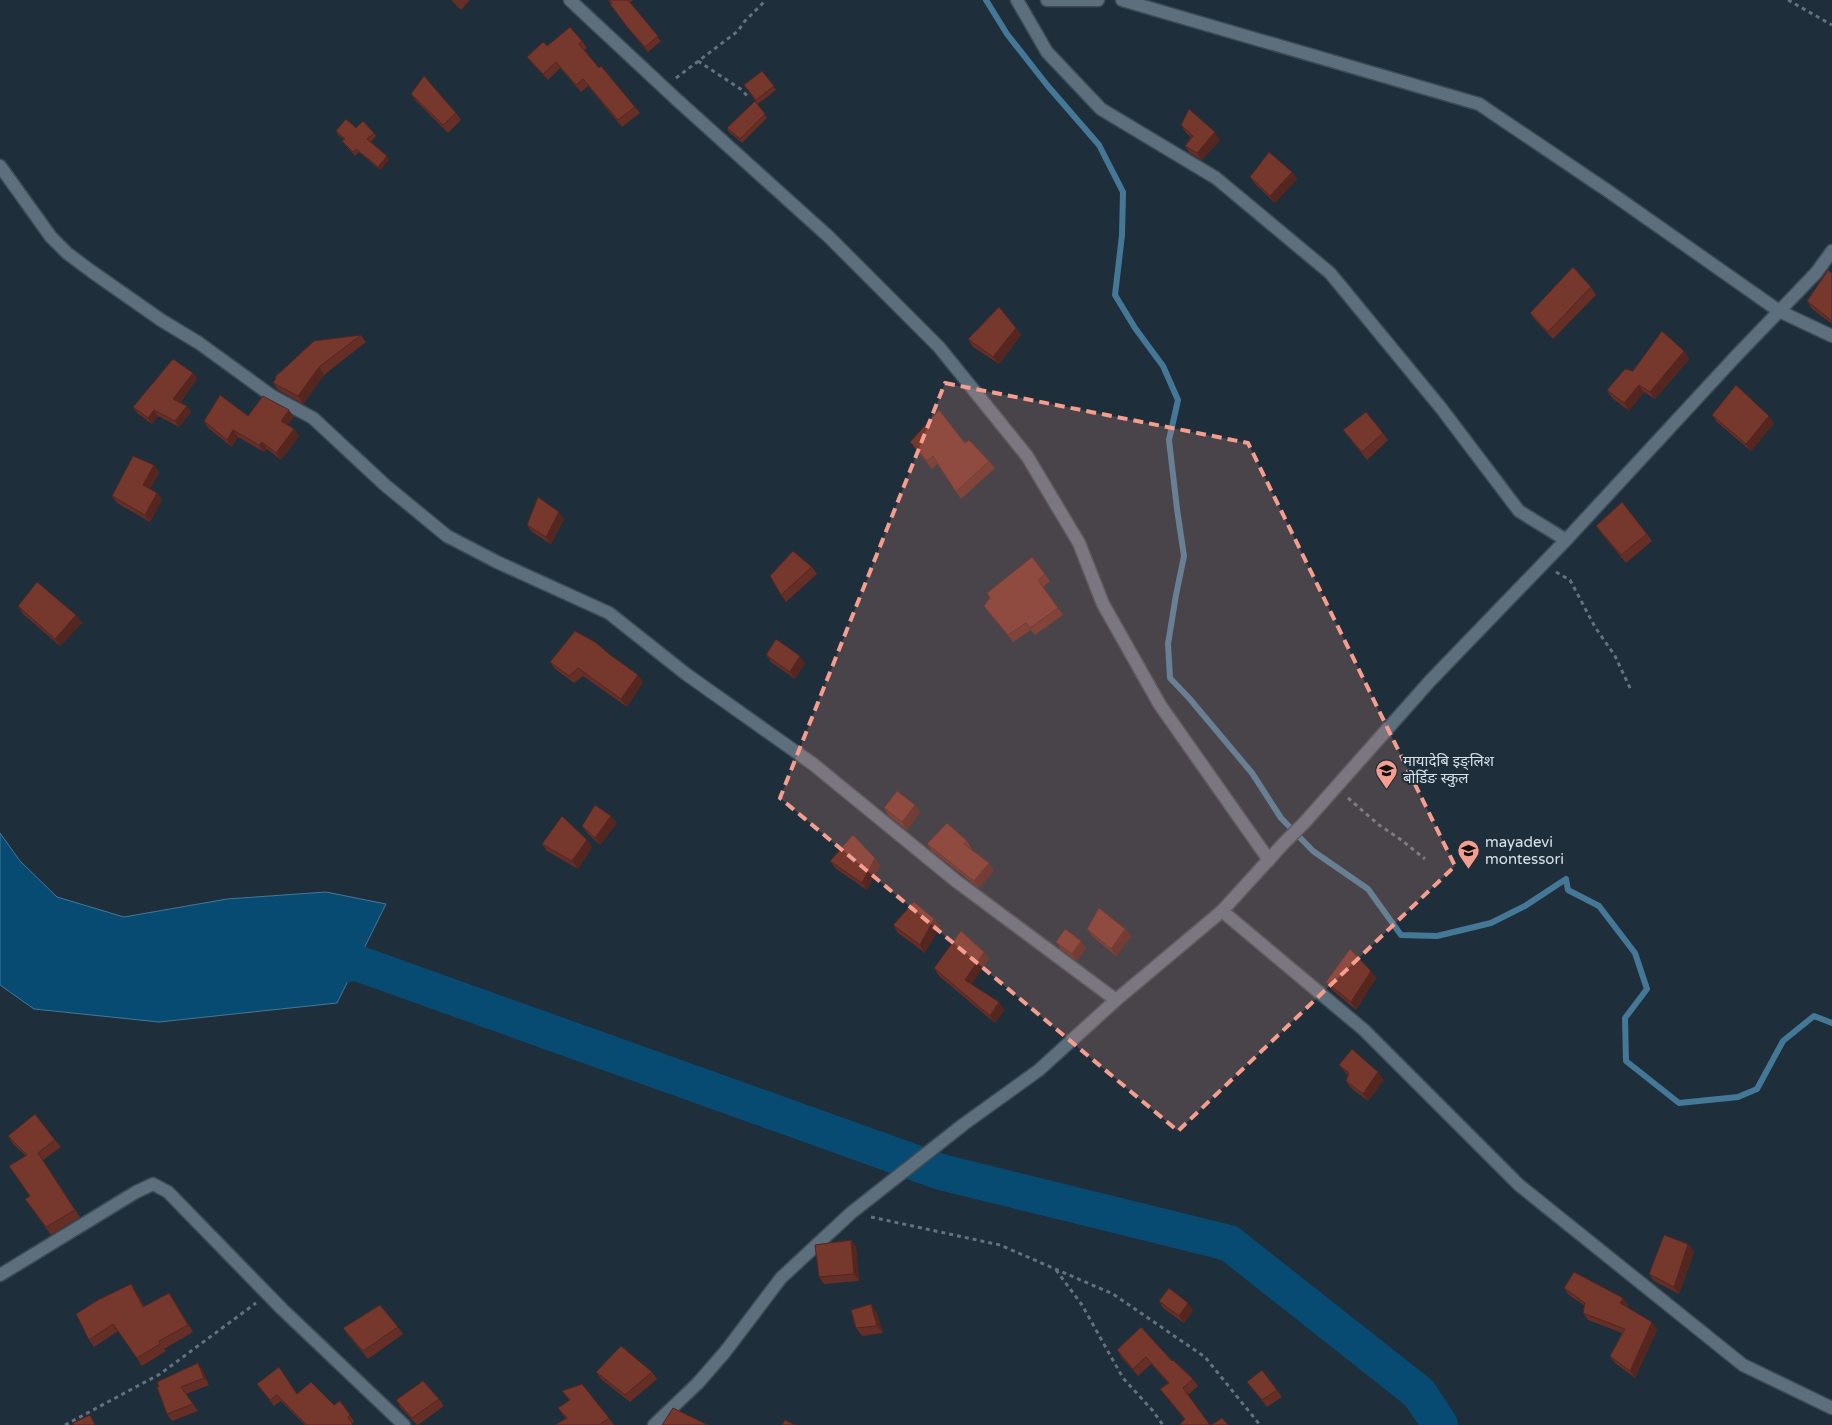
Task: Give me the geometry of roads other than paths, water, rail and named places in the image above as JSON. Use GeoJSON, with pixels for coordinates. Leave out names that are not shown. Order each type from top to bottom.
{"type":"FeatureCollection","features":[{"type":"Feature","properties":{"kind":"street"},"geometry":{"type":"LineString","coordinates":[[570,0],[829,237],[939,346],[1027,456],[1079,543],[1103,604],[1160,705],[1269,860]]}},
{"type":"Feature","properties":{"kind":"street"},"geometry":{"type":"LineString","coordinates":[[1017,0],[1047,52],[1101,108],[1216,178],[1330,273],[1441,408],[1519,511],[1566,540]]}},
{"type":"Feature","properties":{"kind":"street"},"geometry":{"type":"LineString","coordinates":[[1047,0],[1098,0]]}},
{"type":"Feature","properties":{"kind":"street"},"geometry":{"type":"LineString","coordinates":[[1122,0],[1479,104],[1608,191],[1779,311],[1832,336]]}},
{"type":"Feature","properties":{"kind":"street"},"geometry":{"type":"LineString","coordinates":[[0,166],[51,237],[67,253],[91,271],[161,320],[199,343],[272,396],[313,418],[385,485],[447,536],[497,562],[609,613],[686,674],[813,764],[952,877],[1116,1000]]}},
{"type":"Feature","properties":{"kind":"street"},"geometry":{"type":"LineString","coordinates":[[654,1425],[698,1383],[725,1352],[781,1278],[851,1213],[964,1124],[1039,1070],[1116,1000],[1222,911],[1336,788],[1430,680],[1566,540],[1816,273],[1832,251]]}},
{"type":"Feature","properties":{"kind":"street"},"geometry":{"type":"LineString","coordinates":[[1222,911],[1364,1030],[1520,1185],[1743,1365],[1832,1408]]}},
{"type":"Feature","properties":{"kind":"street"},"geometry":{"type":"LineString","coordinates":[[0,1275],[136,1192],[153,1184],[168,1192],[268,1294],[403,1425]]}},
{"type":"Feature","properties":{"kind":"water"},"geometry":{"type":"Polygon","coordinates":[[[0,833],[20,861],[57,897],[124,917],[227,899],[326,892],[386,904],[337,1003],[159,1022],[34,1009],[0,985],[0,833]]]}},
{"type":"Feature","properties":{"kind":"waterway"},"geometry":{"type":"LineString","coordinates":[[986,0],[1007,34],[1047,85],[1099,145],[1123,192],[1122,235],[1115,295],[1135,328],[1163,366],[1178,400],[1169,440],[1184,556],[1168,644],[1170,678],[1252,773],[1281,818],[1313,851],[1368,889],[1401,935],[1437,936],[1491,923],[1525,906],[1566,879],[1568,890],[1599,906],[1635,953],[1647,989],[1625,1018],[1626,1061],[1679,1103],[1738,1097],[1757,1089],[1783,1041],[1814,1016],[1832,1023]]}},
{"type":"Feature","properties":{"kind":"waterway"},"geometry":{"type":"LineString","coordinates":[[308,969],[357,963],[941,1172],[1229,1243],[1419,1393],[1440,1425]]}},
{"type":"Feature","properties":{"kind":"place","name":"मायादेबि इङ्लिश बोर्डिङ स्कुल"},"geometry":{"type":"Point","coordinates":[1387,789]}},
{"type":"Feature","properties":{"kind":"place","name":"mayadevi montessori"},"geometry":{"type":"Point","coordinates":[1469,870]}}]}
